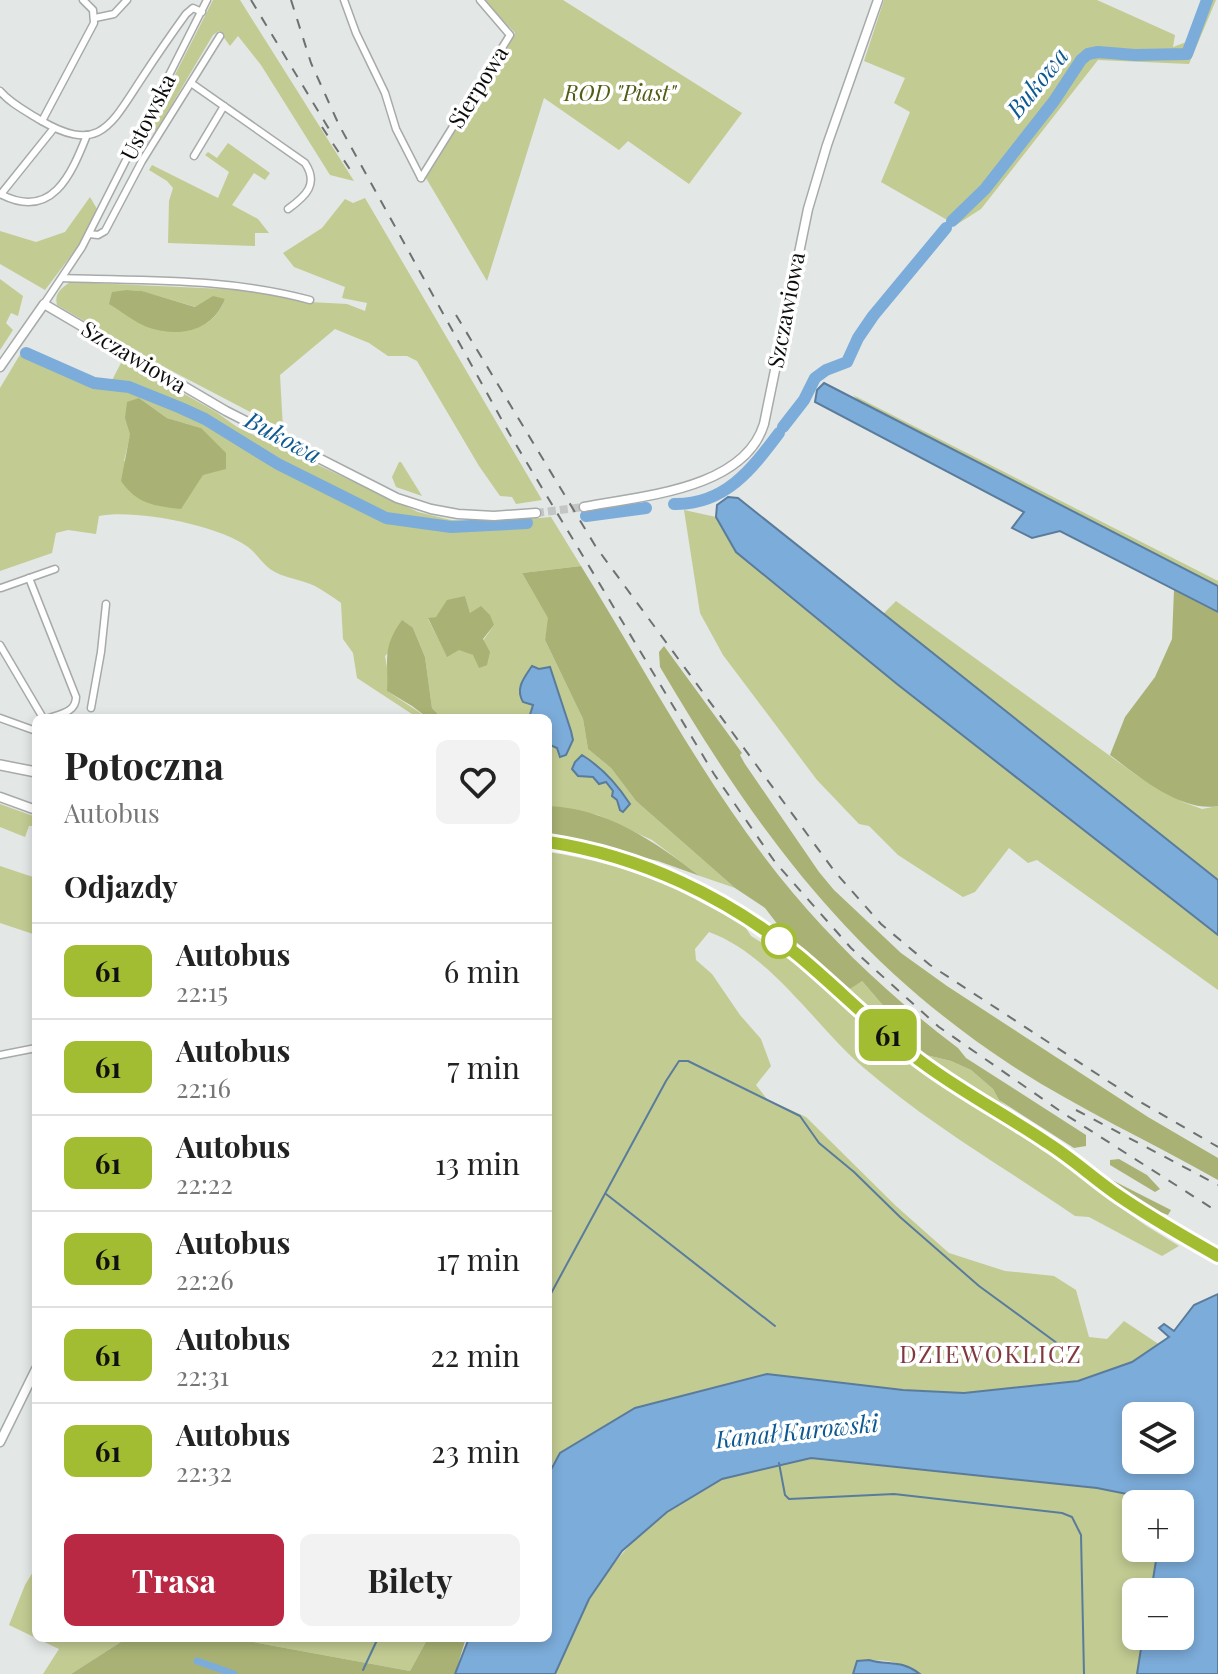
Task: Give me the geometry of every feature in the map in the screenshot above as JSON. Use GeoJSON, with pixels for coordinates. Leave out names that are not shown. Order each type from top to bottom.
{"type":"FeatureCollection","features":[{"type":"Feature","properties":{"kind":"main road"},"geometry":{"type":"LineString","coordinates":[[0,759],[32,771]]}},
{"type":"Feature","properties":{"kind":"main road"},"geometry":{"type":"LineString","coordinates":[[0,765],[32,771]]}},
{"type":"Feature","properties":{"kind":"main road"},"geometry":{"type":"LineString","coordinates":[[552,843],[606,854],[653,870],[699,890],[740,914],[800,957],[925,1065],[1048,1143],[1153,1218],[1218,1256]]}},
{"type":"Feature","properties":{"kind":"street"},"geometry":{"type":"LineString","coordinates":[[42,121],[83,48],[95,18],[91,7],[83,0]]}},
{"type":"Feature","properties":{"kind":"street"},"geometry":{"type":"LineString","coordinates":[[95,18],[114,14],[127,0]]}},
{"type":"Feature","properties":{"kind":"street","name":"Ustowska"},"geometry":{"type":"LineString","coordinates":[[0,367],[89,234],[207,0]]}},
{"type":"Feature","properties":{"kind":"street","name":"Sierpowa"},"geometry":{"type":"LineString","coordinates":[[344,0],[385,93],[394,124],[421,178],[510,35],[480,0]]}},
{"type":"Feature","properties":{"kind":"street","name":"Szczawiowa"},"geometry":{"type":"LineString","coordinates":[[584,507],[669,492],[697,483],[737,460],[759,437],[811,199],[878,0]]}},
{"type":"Feature","properties":{"kind":"street"},"geometry":{"type":"LineString","coordinates":[[0,91],[11,103],[72,135],[87,135],[105,128],[115,120],[186,14],[193,8],[202,12]]}},
{"type":"Feature","properties":{"kind":"street","name":"Ustowska"},"geometry":{"type":"LineString","coordinates":[[89,234],[98,235],[105,231],[142,161],[220,36]]}},
{"type":"Feature","properties":{"kind":"street"},"geometry":{"type":"LineString","coordinates":[[191,83],[301,159],[308,167],[311,188],[288,209]]}},
{"type":"Feature","properties":{"kind":"street"},"geometry":{"type":"LineString","coordinates":[[194,156],[224,106]]}},
{"type":"Feature","properties":{"kind":"street"},"geometry":{"type":"LineString","coordinates":[[54,128],[0,194],[17,201],[31,202],[54,192],[70,173],[87,135]]}},
{"type":"Feature","properties":{"kind":"street"},"geometry":{"type":"LineString","coordinates":[[62,278],[236,284],[310,300]]}},
{"type":"Feature","properties":{"kind":"street","name":"Szczawiowa"},"geometry":{"type":"LineString","coordinates":[[44,304],[248,423],[397,498],[458,514],[494,516],[536,513]]}},
{"type":"Feature","properties":{"kind":"street"},"geometry":{"type":"LineString","coordinates":[[1,588],[55,569]]}},
{"type":"Feature","properties":{"kind":"street"},"geometry":{"type":"LineString","coordinates":[[29,578],[76,697],[76,704],[71,709],[57,714]]}},
{"type":"Feature","properties":{"kind":"street"},"geometry":{"type":"LineString","coordinates":[[91,708],[106,604]]}},
{"type":"Feature","properties":{"kind":"street"},"geometry":{"type":"LineString","coordinates":[[0,645],[43,714]]}},
{"type":"Feature","properties":{"kind":"street"},"geometry":{"type":"LineString","coordinates":[[0,718],[32,730]]}},
{"type":"Feature","properties":{"kind":"street"},"geometry":{"type":"LineString","coordinates":[[0,797],[32,809]]}},
{"type":"Feature","properties":{"kind":"street"},"geometry":{"type":"LineString","coordinates":[[0,1055],[32,1049]]}},
{"type":"Feature","properties":{"kind":"street"},"geometry":{"type":"LineString","coordinates":[[0,1442],[32,1377]]}},
{"type":"Feature","properties":{"kind":"green space"},"geometry":{"type":"Polygon","coordinates":[[[213,0],[240,0],[354,181],[330,175],[261,65],[238,36],[230,46],[219,31],[213,35],[156,131],[150,124],[213,0]]]}},
{"type":"Feature","properties":{"kind":"green space","name":"ROD \"Piast\""},"geometry":{"type":"Polygon","coordinates":[[[484,0],[563,0],[742,113],[689,184],[628,141],[619,150],[544,98],[487,281],[426,178],[515,33],[484,0]]]}},
{"type":"Feature","properties":{"kind":"green space"},"geometry":{"type":"Polygon","coordinates":[[[884,0],[1097,0],[1175,35],[1173,47],[1189,41],[1205,0],[1216,0],[1189,64],[1098,60],[981,209],[956,225],[881,182],[910,112],[894,103],[905,78],[864,61],[884,0]]]}},
{"type":"Feature","properties":{"kind":"green space"},"geometry":{"type":"Polygon","coordinates":[[[228,143],[270,173],[265,180],[254,173],[232,205],[258,219],[269,233],[255,233],[255,246],[168,243],[169,201],[173,188],[149,170],[152,165],[218,198],[229,172],[205,155],[208,152],[217,158],[228,143]]]}},
{"type":"Feature","properties":{"kind":"green space"},"geometry":{"type":"Polygon","coordinates":[[[90,197],[97,209],[79,245],[45,290],[0,264],[0,231],[36,242],[65,232],[90,197]]]}},
{"type":"Feature","properties":{"kind":"green space"},"geometry":{"type":"Polygon","coordinates":[[[365,198],[542,500],[516,504],[512,497],[500,496],[417,361],[407,356],[388,356],[369,343],[335,329],[280,375],[283,429],[151,360],[57,305],[57,294],[70,282],[246,290],[310,302],[347,304],[365,311],[367,303],[342,298],[345,287],[294,267],[283,253],[322,228],[345,199],[353,203],[365,198]],[[127,290],[187,331],[210,320],[225,299],[196,307],[127,290]]]}},
{"type":"Feature","properties":{"kind":"green space"},"geometry":{"type":"Polygon","coordinates":[[[0,279],[23,296],[18,316],[11,313],[6,323],[13,330],[0,350],[0,279]]]}},
{"type":"Feature","properties":{"kind":"green space"},"geometry":{"type":"Polygon","coordinates":[[[142,291],[195,307],[213,296],[225,299],[212,319],[203,325],[193,330],[171,332],[142,325],[109,304],[112,292],[142,291]]]}},
{"type":"Feature","properties":{"kind":"green space"},"geometry":{"type":"Polygon","coordinates":[[[21,353],[93,385],[108,388],[123,359],[237,427],[418,512],[451,520],[494,522],[551,517],[581,566],[522,573],[549,619],[545,640],[583,719],[588,749],[611,768],[636,801],[735,888],[700,876],[652,840],[598,815],[552,807],[552,746],[557,748],[560,757],[559,700],[550,667],[531,714],[438,714],[432,708],[425,657],[413,628],[385,656],[387,691],[422,714],[412,714],[357,678],[353,653],[343,639],[341,603],[315,586],[275,572],[248,547],[234,539],[197,526],[154,517],[99,516],[96,534],[68,530],[56,533],[52,553],[0,571],[0,388],[21,353]],[[139,398],[124,461],[193,489],[203,474],[201,428],[167,418],[139,398]],[[465,596],[436,617],[428,619],[447,656],[459,649],[473,655],[494,625],[470,613],[465,596]]]}},
{"type":"Feature","properties":{"kind":"green space"},"geometry":{"type":"Polygon","coordinates":[[[853,395],[1218,581],[1218,586],[859,401],[853,395]]]}},
{"type":"Feature","properties":{"kind":"green space"},"geometry":{"type":"Polygon","coordinates":[[[139,398],[167,418],[201,428],[226,453],[226,469],[203,475],[181,509],[162,507],[140,499],[121,481],[130,434],[125,418],[127,402],[139,398]]]}},
{"type":"Feature","properties":{"kind":"green space"},"geometry":{"type":"Polygon","coordinates":[[[399,462],[422,496],[396,487],[392,477],[399,462]]]}},
{"type":"Feature","properties":{"kind":"green space"},"geometry":{"type":"Polygon","coordinates":[[[684,510],[716,517],[736,552],[897,684],[1218,935],[1218,990],[1037,860],[1028,863],[1009,848],[975,892],[963,897],[898,855],[869,826],[859,824],[817,780],[723,655],[700,613],[684,510]]]}},
{"type":"Feature","properties":{"kind":"green space"},"geometry":{"type":"Polygon","coordinates":[[[581,566],[707,775],[793,893],[851,955],[913,1013],[958,1048],[966,1058],[1086,1135],[1086,1146],[1074,1148],[999,1100],[993,1089],[971,1070],[922,1054],[888,1025],[887,1010],[862,981],[850,989],[788,938],[765,908],[735,888],[636,801],[611,768],[588,749],[583,719],[545,640],[548,618],[522,573],[581,566]]]}},
{"type":"Feature","properties":{"kind":"green space"},"geometry":{"type":"Polygon","coordinates":[[[1174,590],[1218,612],[1218,806],[1204,807],[1175,798],[1110,755],[1125,717],[1155,677],[1172,639],[1174,590]]]}},
{"type":"Feature","properties":{"kind":"green space"},"geometry":{"type":"Polygon","coordinates":[[[465,596],[470,613],[481,606],[494,625],[483,639],[490,652],[487,665],[479,668],[473,655],[459,650],[447,657],[428,618],[436,617],[447,600],[465,596]]]}},
{"type":"Feature","properties":{"kind":"green space"},"geometry":{"type":"Polygon","coordinates":[[[896,601],[1135,774],[1183,802],[1202,809],[1218,806],[1218,880],[882,615],[896,601]]]}},
{"type":"Feature","properties":{"kind":"green space"},"geometry":{"type":"Polygon","coordinates":[[[402,620],[413,628],[425,657],[432,708],[438,714],[423,714],[387,691],[389,647],[402,620]]]}},
{"type":"Feature","properties":{"kind":"green space"},"geometry":{"type":"Polygon","coordinates":[[[664,646],[742,753],[740,755],[745,764],[834,890],[901,953],[947,986],[1148,1117],[1218,1158],[1218,1180],[1036,1081],[954,1024],[902,981],[811,887],[771,837],[696,727],[660,667],[659,652],[664,646]]]}},
{"type":"Feature","properties":{"kind":"green space"},"geometry":{"type":"Polygon","coordinates":[[[0,804],[32,816],[32,826],[29,826],[25,837],[0,827],[0,804]]]}},
{"type":"Feature","properties":{"kind":"green space"},"geometry":{"type":"Polygon","coordinates":[[[552,806],[570,808],[610,820],[648,839],[700,876],[658,861],[552,836],[552,806]]]}},
{"type":"Feature","properties":{"kind":"green space"},"geometry":{"type":"Polygon","coordinates":[[[552,853],[593,861],[652,879],[744,925],[751,936],[806,970],[860,1021],[926,1075],[1048,1149],[1102,1194],[1179,1246],[1162,1256],[1089,1217],[1075,1216],[941,1127],[864,1068],[753,957],[709,932],[695,949],[696,960],[712,974],[761,1039],[771,1066],[756,1085],[767,1099],[806,1117],[896,1206],[949,1253],[1005,1271],[1054,1276],[1076,1290],[1089,1337],[1107,1339],[1124,1321],[1160,1345],[1132,1362],[1078,1381],[964,1393],[903,1390],[560,1453],[552,1464],[552,853]]]}},
{"type":"Feature","properties":{"kind":"green space"},"geometry":{"type":"Polygon","coordinates":[[[0,866],[32,877],[32,934],[0,923],[0,866]]]}},
{"type":"Feature","properties":{"kind":"green space"},"geometry":{"type":"Polygon","coordinates":[[[861,980],[887,1010],[888,1025],[850,989],[861,980]]]}},
{"type":"Feature","properties":{"kind":"green space"},"geometry":{"type":"Polygon","coordinates":[[[922,1054],[971,1070],[1015,1113],[975,1092],[922,1054]]]}},
{"type":"Feature","properties":{"kind":"green space"},"geometry":{"type":"Polygon","coordinates":[[[1119,1159],[1147,1175],[1160,1189],[1155,1192],[1110,1165],[1110,1160],[1119,1159]]]}},
{"type":"Feature","properties":{"kind":"green space"},"geometry":{"type":"Polygon","coordinates":[[[1104,1176],[1171,1210],[1168,1215],[1142,1204],[1117,1189],[1104,1176]]]}},
{"type":"Feature","properties":{"kind":"green space"},"geometry":{"type":"Polygon","coordinates":[[[811,1458],[1122,1493],[1122,1562],[1156,1562],[1153,1578],[1122,1578],[1122,1650],[1141,1650],[1137,1674],[920,1674],[898,1663],[873,1660],[857,1661],[853,1674],[555,1674],[580,1614],[618,1559],[640,1535],[692,1494],[731,1476],[811,1458]]]}},
{"type":"Feature","properties":{"kind":"green space"},"geometry":{"type":"Polygon","coordinates":[[[32,1574],[32,1636],[9,1625],[32,1574]]]}},
{"type":"Feature","properties":{"kind":"green space"},"geometry":{"type":"Polygon","coordinates":[[[44,1642],[121,1642],[71,1674],[43,1674],[59,1649],[44,1642]]]}},
{"type":"Feature","properties":{"kind":"green space"},"geometry":{"type":"Polygon","coordinates":[[[121,1642],[253,1642],[410,1671],[426,1642],[465,1642],[455,1674],[71,1674],[121,1642]]]}},
{"type":"Feature","properties":{"kind":"green space"},"geometry":{"type":"Polygon","coordinates":[[[253,1642],[426,1642],[410,1671],[253,1642]]]}},
{"type":"Feature","properties":{"kind":"water"},"geometry":{"type":"Polygon","coordinates":[[[824,383],[1218,586],[1218,612],[1060,531],[1032,538],[1012,528],[1024,512],[815,402],[817,390],[824,383]]]}},
{"type":"Feature","properties":{"kind":"water"},"geometry":{"type":"Polygon","coordinates":[[[728,497],[738,498],[1218,880],[1218,935],[897,684],[736,552],[716,517],[717,505],[728,497]]]}},
{"type":"Feature","properties":{"kind":"water"},"geometry":{"type":"Polygon","coordinates":[[[532,666],[539,669],[550,667],[573,740],[566,755],[560,757],[557,748],[552,746],[552,714],[530,714],[533,705],[523,702],[520,692],[532,666]]]}},
{"type":"Feature","properties":{"kind":"water"},"geometry":{"type":"Polygon","coordinates":[[[582,755],[615,783],[630,804],[623,812],[606,782],[599,784],[593,777],[578,776],[572,769],[582,755]]]}},
{"type":"Feature","properties":{"kind":"water","name":"Kanał Kurowski"},"geometry":{"type":"Polygon","coordinates":[[[1218,1294],[1218,1674],[1137,1674],[1141,1650],[1194,1650],[1194,1578],[1153,1578],[1156,1562],[1194,1562],[1194,1490],[1122,1490],[1122,1493],[811,1458],[722,1479],[667,1512],[622,1551],[589,1599],[555,1674],[455,1674],[467,1642],[552,1642],[552,1468],[560,1453],[635,1408],[767,1374],[903,1390],[964,1393],[1078,1381],[1132,1362],[1169,1337],[1159,1328],[1164,1324],[1174,1331],[1194,1305],[1218,1294]]]}},
{"type":"Feature","properties":{"kind":"water"},"geometry":{"type":"Polygon","coordinates":[[[857,1661],[901,1665],[920,1674],[853,1674],[857,1661]]]}},
{"type":"Feature","properties":{"kind":"waterway","name":"Bukowa"},"geometry":{"type":"LineString","coordinates":[[952,221],[985,189],[1054,101],[1081,60],[1088,54],[1098,52],[1187,54],[1207,0]]}},
{"type":"Feature","properties":{"kind":"waterway","name":"Bukowa"},"geometry":{"type":"LineString","coordinates":[[783,427],[804,400],[815,378],[847,362],[873,316],[946,228]]}},
{"type":"Feature","properties":{"kind":"waterway","name":"Bukowa"},"geometry":{"type":"LineString","coordinates":[[26,353],[94,383],[129,387],[181,408],[205,419],[278,464],[386,518],[451,527],[527,523]]}},
{"type":"Feature","properties":{"kind":"waterway","name":"Bukowa"},"geometry":{"type":"LineString","coordinates":[[674,504],[692,503],[723,491],[747,472],[779,433]]}},
{"type":"Feature","properties":{"kind":"waterway","name":"Bukowa"},"geometry":{"type":"LineString","coordinates":[[586,516],[646,508]]}},
{"type":"Feature","properties":{"kind":"waterway"},"geometry":{"type":"LineString","coordinates":[[552,1292],[666,1081],[679,1061],[688,1061],[800,1116],[819,1143],[900,1217],[979,1286],[1065,1349]]}},
{"type":"Feature","properties":{"kind":"waterway"},"geometry":{"type":"LineString","coordinates":[[606,1194],[775,1326]]}},
{"type":"Feature","properties":{"kind":"waterway"},"geometry":{"type":"LineString","coordinates":[[779,1463],[785,1495],[789,1499],[894,1494],[1062,1513],[1072,1517],[1081,1535],[1084,1674]]}},
{"type":"Feature","properties":{"kind":"waterway"},"geometry":{"type":"LineString","coordinates":[[363,1670],[376,1642]]}},
{"type":"Feature","properties":{"kind":"waterway"},"geometry":{"type":"LineString","coordinates":[[197,1661],[234,1674]]}},
{"type":"Feature","properties":{"kind":"tunnel"},"geometry":{"type":"LineString","coordinates":[[536,513],[584,507]]}},
{"type":"Feature","properties":{"kind":"railway"},"geometry":{"type":"LineString","coordinates":[[251,0],[332,134]]}},
{"type":"Feature","properties":{"kind":"railway"},"geometry":{"type":"LineString","coordinates":[[291,0],[311,63],[339,125],[509,433],[714,774],[775,862],[851,948],[939,1027],[1063,1113],[1218,1212]]}},
{"type":"Feature","properties":{"kind":"railway"},"geometry":{"type":"LineString","coordinates":[[322,127],[355,177]]}},
{"type":"Feature","properties":{"kind":"railway"},"geometry":{"type":"LineString","coordinates":[[456,315],[596,547],[835,872],[881,924],[930,965],[1137,1100],[1218,1147]]}},
{"type":"Feature","properties":{"kind":"railway"},"geometry":{"type":"LineString","coordinates":[[1076,1110],[1218,1185]]}},
{"type":"Feature","properties":{"kind":"bus line","name":"61"},"geometry":{"type":"LineString","coordinates":[[552,843],[638,864],[713,897],[800,957],[925,1065],[1068,1156],[1138,1208],[1218,1256]]}},
{"type":"Feature","properties":{"kind":"district","name":"DZIEWOKLICZ"},"geometry":{"type":"Point","coordinates":[991,1355]}}]}
